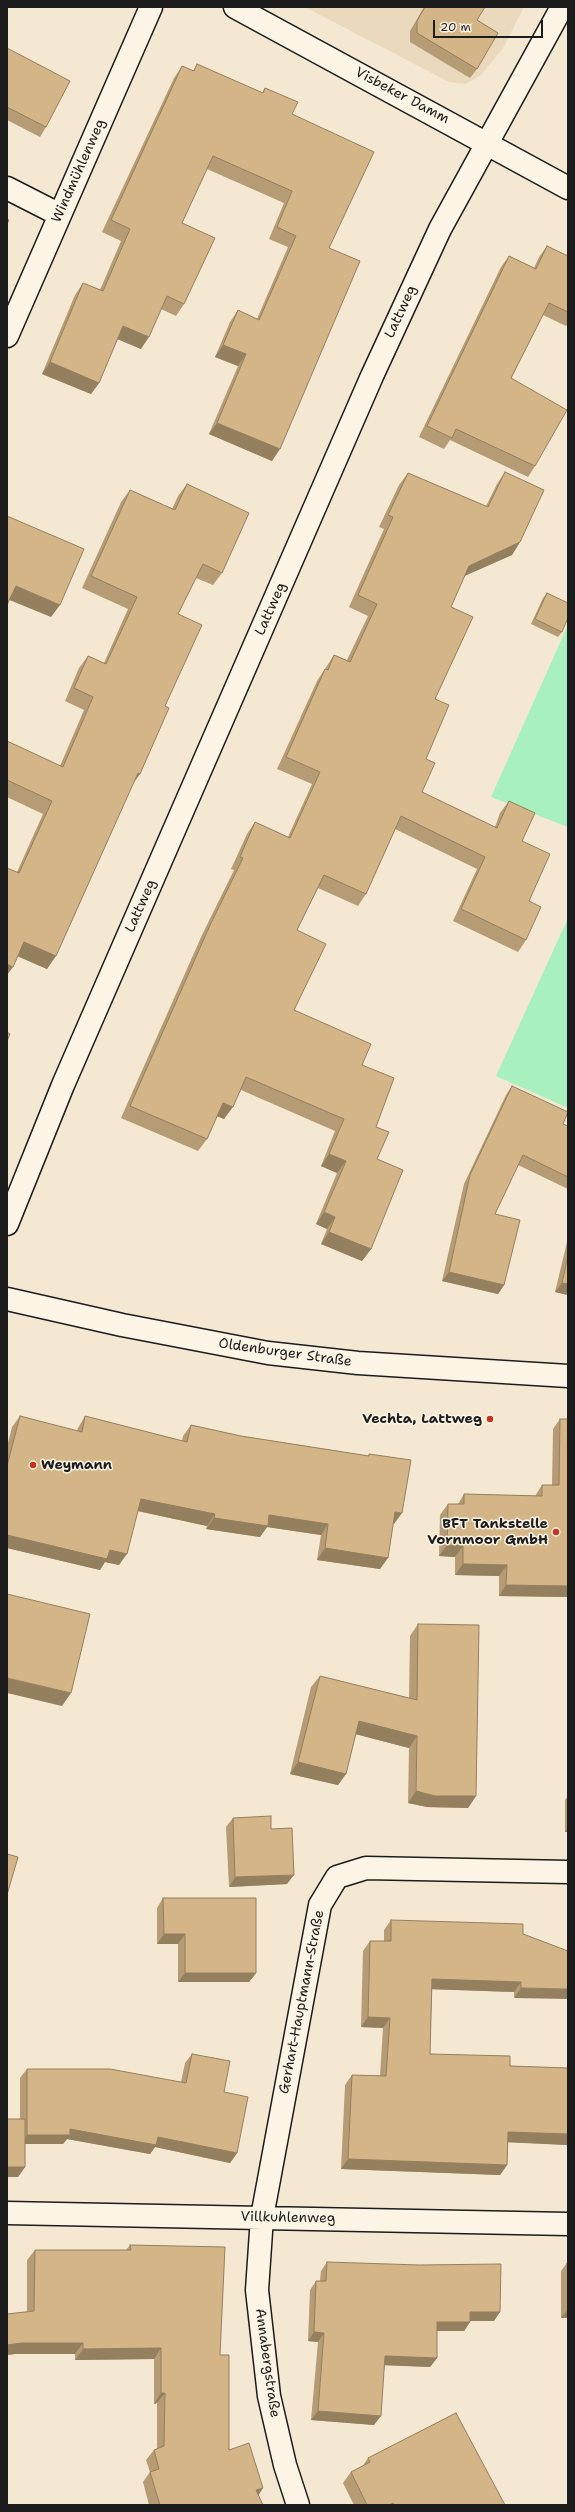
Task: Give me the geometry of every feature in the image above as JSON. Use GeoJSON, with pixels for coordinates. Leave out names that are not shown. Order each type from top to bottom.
{"type":"FeatureCollection","features":[{"type":"Feature","properties":{"kind":"street","name":"Windmühlenweg"},"geometry":{"type":"LineString","coordinates":[[7,336],[151,7]]}},
{"type":"Feature","properties":{"kind":"street","name":"Visbeker Damm"},"geometry":{"type":"LineString","coordinates":[[235,7],[487,142],[568,188]]}},
{"type":"Feature","properties":{"kind":"street","name":"Lattweg"},"geometry":{"type":"LineString","coordinates":[[7,1224],[63,1085],[369,383],[440,228],[562,7]]}},
{"type":"Feature","properties":{"kind":"street"},"geometry":{"type":"LineString","coordinates":[[7,188],[60,215]]}},
{"type":"Feature","properties":{"kind":"street","name":"Oldenburger Straße"},"geometry":{"type":"LineString","coordinates":[[7,1300],[268,1353],[358,1364],[568,1376]]}},
{"type":"Feature","properties":{"kind":"street","name":"Gerhart-Hauptmann-Straße"},"geometry":{"type":"LineString","coordinates":[[262,2217],[320,1905],[337,1877],[366,1868],[568,1872]]}},
{"type":"Feature","properties":{"kind":"street","name":"Villkuhlenweg"},"geometry":{"type":"LineString","coordinates":[[7,2213],[568,2224]]}},
{"type":"Feature","properties":{"kind":"street","name":"Annabergstraße"},"geometry":{"type":"LineString","coordinates":[[262,2217],[257,2290],[269,2396],[285,2465],[298,2505]]}},
{"type":"Feature","properties":{"kind":"shaded area"},"geometry":{"type":"Polygon","coordinates":[[[305,7],[524,7],[503,48],[481,75],[466,84],[449,82],[305,7]]]}},
{"type":"Feature","properties":{"kind":"green space"},"geometry":{"type":"Polygon","coordinates":[[[568,625],[568,827],[491,797],[568,625]]]}},
{"type":"Feature","properties":{"kind":"green space"},"geometry":{"type":"Polygon","coordinates":[[[568,918],[568,1108],[496,1076],[568,918]]]}},
{"type":"Feature","properties":{"kind":"building"},"geometry":{"type":"Polygon","coordinates":[[[425,7],[485,7],[477,20],[498,33],[477,69],[417,33],[417,21],[425,7]]]}},
{"type":"Feature","properties":{"kind":"building"},"geometry":{"type":"Polygon","coordinates":[[[7,48],[70,81],[46,127],[7,107],[7,48]]]}},
{"type":"Feature","properties":{"kind":"building"},"geometry":{"type":"Polygon","coordinates":[[[197,64],[263,93],[265,88],[298,102],[292,114],[374,152],[329,248],[360,261],[280,449],[217,423],[246,354],[223,345],[238,310],[259,320],[296,236],[277,227],[292,191],[213,156],[182,223],[215,238],[184,304],[167,296],[149,337],[123,326],[99,383],[50,362],[83,283],[103,291],[130,229],[111,220],[182,66],[194,71],[197,64]]]}},
{"type":"Feature","properties":{"kind":"building"},"geometry":{"type":"Polygon","coordinates":[[[547,246],[568,256],[568,312],[549,303],[511,378],[567,410],[535,466],[456,429],[452,438],[427,426],[509,256],[536,269],[547,246]]]}},
{"type":"Feature","properties":{"kind":"building"},"geometry":{"type":"Polygon","coordinates":[[[505,472],[544,490],[520,542],[469,566],[451,607],[473,617],[435,699],[449,705],[426,759],[435,763],[422,792],[497,828],[509,801],[535,813],[522,841],[550,854],[529,901],[541,907],[526,940],[461,909],[485,857],[401,816],[366,894],[324,875],[297,930],[326,944],[294,1010],[371,1044],[362,1065],[394,1078],[376,1127],[389,1132],[377,1159],[403,1170],[371,1249],[329,1232],[335,1217],[324,1212],[346,1161],[329,1154],[344,1119],[246,1077],[233,1107],[223,1103],[207,1139],[130,1106],[211,923],[243,858],[240,857],[255,822],[290,838],[320,772],[286,757],[325,669],[328,670],[334,655],[350,662],[377,604],[358,595],[393,517],[388,515],[408,473],[488,507],[505,472]]]}},
{"type":"Feature","properties":{"kind":"building"},"geometry":{"type":"Polygon","coordinates":[[[187,484],[249,513],[222,573],[203,564],[178,614],[202,625],[165,706],[169,708],[140,774],[138,773],[56,956],[24,942],[13,967],[7,964],[7,868],[19,873],[52,801],[7,780],[7,741],[63,767],[93,697],[74,688],[88,656],[106,664],[137,597],[91,576],[130,490],[175,510],[187,484]]]}},
{"type":"Feature","properties":{"kind":"building"},"geometry":{"type":"Polygon","coordinates":[[[7,516],[84,549],[60,605],[16,586],[7,605],[7,516]]]}},
{"type":"Feature","properties":{"kind":"building"},"geometry":{"type":"Polygon","coordinates":[[[547,593],[568,603],[568,618],[562,632],[535,619],[547,593]]]}},
{"type":"Feature","properties":{"kind":"building"},"geometry":{"type":"Polygon","coordinates":[[[7,1032],[10,1034],[7,1041],[7,1032]]]}},
{"type":"Feature","properties":{"kind":"building"},"geometry":{"type":"Polygon","coordinates":[[[512,1086],[568,1112],[563,1124],[568,1126],[568,1177],[523,1155],[495,1214],[520,1220],[504,1285],[449,1272],[470,1175],[512,1086]]]}},
{"type":"Feature","properties":{"kind":"building"},"geometry":{"type":"Polygon","coordinates":[[[568,1256],[568,1284],[562,1283],[568,1256]]]}},
{"type":"Feature","properties":{"kind":"building"},"geometry":{"type":"Polygon","coordinates":[[[20,1416],[82,1432],[85,1416],[187,1442],[191,1425],[241,1436],[369,1456],[369,1454],[411,1460],[402,1513],[395,1512],[388,1558],[325,1548],[328,1524],[269,1515],[268,1526],[214,1518],[215,1514],[141,1499],[127,1554],[110,1550],[107,1559],[7,1535],[7,1466],[20,1416]]]}},
{"type":"Feature","properties":{"kind":"building"},"geometry":{"type":"Polygon","coordinates":[[[560,1419],[568,1419],[568,1586],[506,1585],[507,1565],[463,1564],[463,1546],[447,1545],[448,1504],[464,1504],[464,1494],[542,1496],[542,1485],[559,1485],[560,1419]]]}},
{"type":"Feature","properties":{"kind":"building"},"geometry":{"type":"Polygon","coordinates":[[[7,1594],[90,1614],[71,1693],[7,1678],[7,1594]]]}},
{"type":"Feature","properties":{"kind":"building"},"geometry":{"type":"Polygon","coordinates":[[[418,1624],[479,1625],[476,1796],[435,1796],[416,1791],[417,1736],[359,1721],[346,1774],[298,1762],[320,1676],[417,1700],[418,1624]]]}},
{"type":"Feature","properties":{"kind":"building"},"geometry":{"type":"Polygon","coordinates":[[[271,1816],[271,1829],[292,1828],[294,1875],[235,1877],[233,1818],[271,1816]]]}},
{"type":"Feature","properties":{"kind":"building"},"geometry":{"type":"Polygon","coordinates":[[[7,1854],[18,1857],[7,1895],[7,1854]]]}},
{"type":"Feature","properties":{"kind":"building"},"geometry":{"type":"Polygon","coordinates":[[[163,1898],[256,1898],[256,1973],[185,1973],[185,1934],[164,1934],[163,1898]]]}},
{"type":"Feature","properties":{"kind":"building"},"geometry":{"type":"Polygon","coordinates":[[[391,1920],[523,1924],[523,1934],[568,1951],[568,1989],[521,1988],[521,1982],[432,1979],[430,2054],[510,2056],[510,2066],[568,2068],[568,2134],[508,2132],[507,2165],[348,2159],[352,2075],[386,2076],[390,2018],[368,2017],[370,1941],[391,1941],[391,1920]]]}},
{"type":"Feature","properties":{"kind":"building"},"geometry":{"type":"Polygon","coordinates":[[[192,2054],[230,2061],[224,2092],[248,2097],[237,2153],[158,2137],[156,2145],[70,2129],[70,2135],[27,2135],[27,2069],[110,2069],[186,2083],[192,2054]]]}},
{"type":"Feature","properties":{"kind":"building"},"geometry":{"type":"Polygon","coordinates":[[[7,2119],[25,2119],[25,2167],[7,2167],[7,2119]]]}},
{"type":"Feature","properties":{"kind":"building"},"geometry":{"type":"Polygon","coordinates":[[[130,2245],[225,2247],[220,2355],[229,2355],[229,2450],[249,2443],[263,2488],[256,2490],[263,2505],[160,2505],[150,2472],[159,2469],[154,2450],[164,2446],[165,2393],[161,2393],[161,2348],[83,2349],[83,2343],[22,2343],[7,2345],[7,2314],[34,2311],[35,2250],[131,2250],[130,2245]]]}},
{"type":"Feature","properties":{"kind":"building"},"geometry":{"type":"Polygon","coordinates":[[[327,2262],[419,2265],[501,2264],[500,2312],[470,2312],[470,2322],[437,2322],[437,2358],[385,2356],[381,2416],[318,2411],[324,2333],[314,2332],[316,2281],[326,2281],[327,2262]]]}},
{"type":"Feature","properties":{"kind":"building"},"geometry":{"type":"Polygon","coordinates":[[[456,2413],[505,2505],[394,2505],[393,2503],[389,2505],[367,2505],[351,2472],[370,2462],[368,2458],[456,2413]]]}},
{"type":"Feature","properties":{"kind":"place","name":"Vechta, Lattweg"},"geometry":{"type":"Point","coordinates":[490,1419]}},
{"type":"Feature","properties":{"kind":"place","name":"Weymann"},"geometry":{"type":"Point","coordinates":[33,1465]}},
{"type":"Feature","properties":{"kind":"place","name":"BFT Tankstelle Vornmoor GmbH"},"geometry":{"type":"Point","coordinates":[556,1532]}}]}
